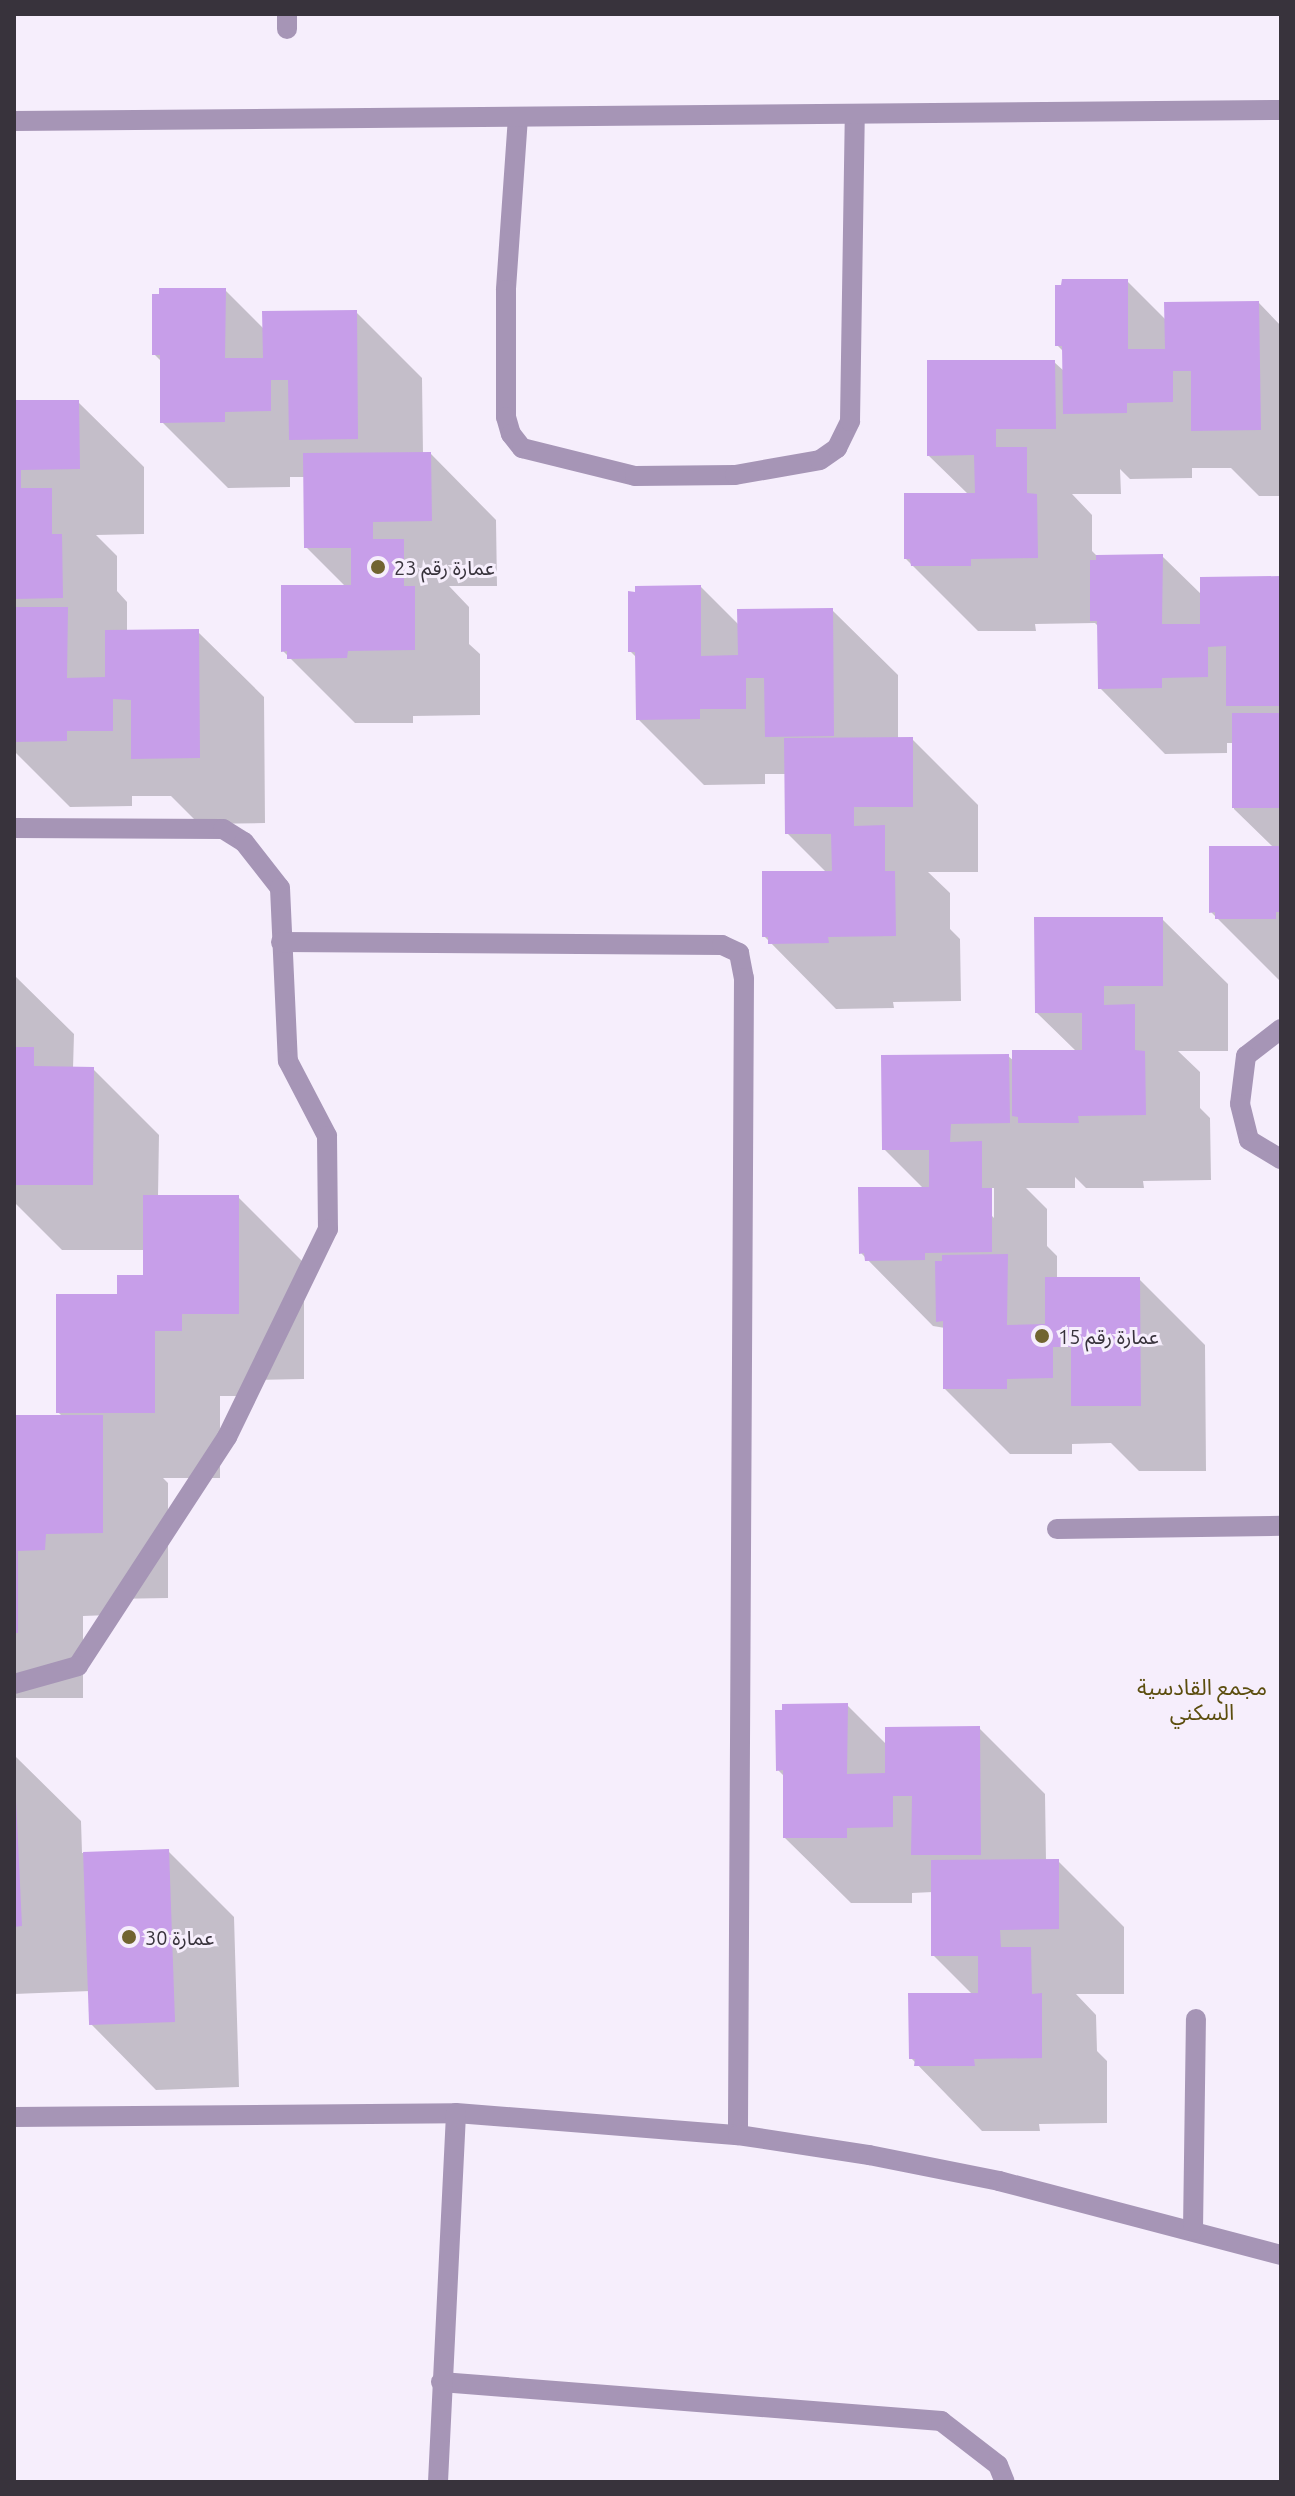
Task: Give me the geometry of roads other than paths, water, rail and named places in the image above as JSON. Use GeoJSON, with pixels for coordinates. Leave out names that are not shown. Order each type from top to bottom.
{"type":"FeatureCollection","features":[{"type":"Feature","properties":{"kind":"street"},"geometry":{"type":"LineString","coordinates":[[14,121],[1281,110]]}},
{"type":"Feature","properties":{"kind":"street"},"geometry":{"type":"LineString","coordinates":[[518,117],[506,290],[506,417],[511,434],[522,448],[635,476],[692,476],[735,475],[820,460],[837,448],[850,421],[855,114]]}},
{"type":"Feature","properties":{"kind":"street"},"geometry":{"type":"LineString","coordinates":[[14,828],[223,829],[244,842],[280,888],[288,1061],[327,1136],[328,1229],[227,1437],[78,1666],[14,1684]]}},
{"type":"Feature","properties":{"kind":"street"},"geometry":{"type":"LineString","coordinates":[[281,942],[722,945],[739,953],[744,978],[738,2135]]}},
{"type":"Feature","properties":{"kind":"street"},"geometry":{"type":"LineString","coordinates":[[1281,1029],[1246,1056],[1240,1104],[1249,1140],[1281,1159]]}},
{"type":"Feature","properties":{"kind":"street"},"geometry":{"type":"LineString","coordinates":[[1057,1529],[1281,1526]]}},
{"type":"Feature","properties":{"kind":"street"},"geometry":{"type":"LineString","coordinates":[[1193,2230],[1196,2019]]}},
{"type":"Feature","properties":{"kind":"street"},"geometry":{"type":"LineString","coordinates":[[438,2482],[456,2113]]}},
{"type":"Feature","properties":{"kind":"street"},"geometry":{"type":"LineString","coordinates":[[14,2117],[456,2113],[738,2135],[869,2155],[984,2178],[1281,2255]]}},
{"type":"Feature","properties":{"kind":"street"},"geometry":{"type":"LineString","coordinates":[[441,2382],[941,2421],[998,2465],[1005,2482]]}},
{"type":"Feature","properties":{"kind":"place","name":"عمارة رقم 23"},"geometry":{"type":"Point","coordinates":[378,567]}},
{"type":"Feature","properties":{"kind":"place","name":"عمارة رقم 15"},"geometry":{"type":"Point","coordinates":[1042,1336]}},
{"type":"Feature","properties":{"kind":"place","name":"عمارة 30"},"geometry":{"type":"Point","coordinates":[129,1937]}},
{"type":"Feature","properties":{"kind":"district","name":"مجمع القادسية السكني"},"geometry":{"type":"Point","coordinates":[1202,1698]}}]}
